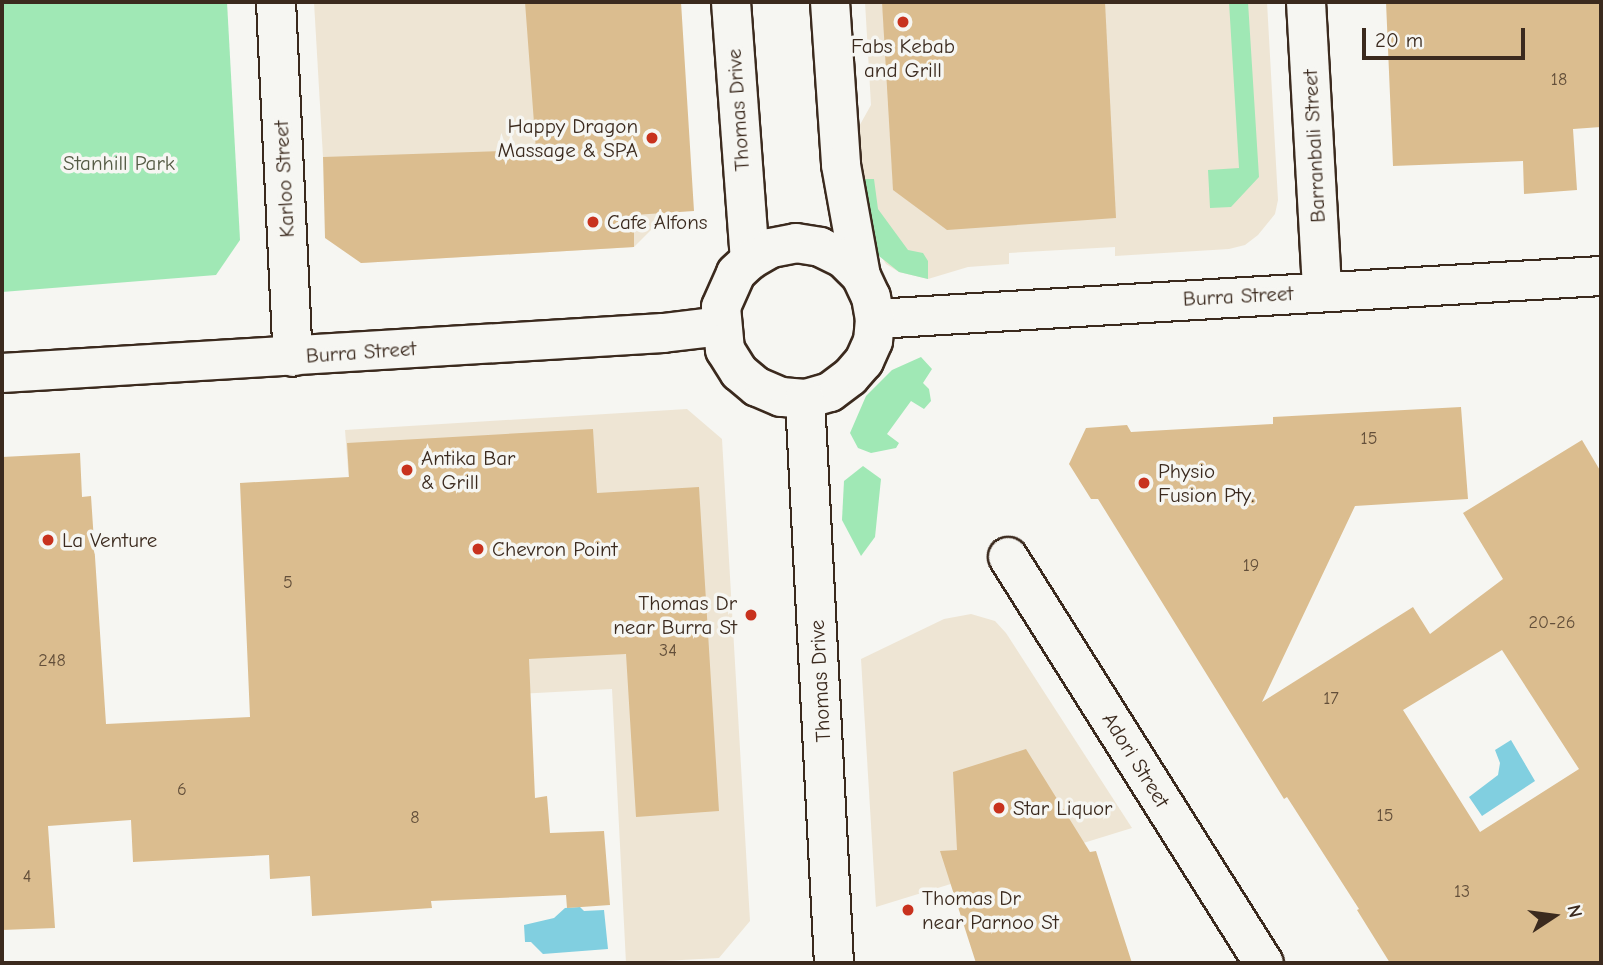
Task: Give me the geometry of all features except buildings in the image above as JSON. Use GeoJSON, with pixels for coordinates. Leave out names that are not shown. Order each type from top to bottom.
{"type":"FeatureCollection","features":[{"type":"Feature","properties":{"kind":"street","name":"Karloo Street"},"geometry":{"type":"LineString","coordinates":[[275,2],[293,356]]}},
{"type":"Feature","properties":{"kind":"street","name":"Thomas Drive"},"geometry":{"type":"LineString","coordinates":[[731,2],[750,260]]}},
{"type":"Feature","properties":{"kind":"street"},"geometry":{"type":"LineString","coordinates":[[830,2],[841,165],[860,276]]}},
{"type":"Feature","properties":{"kind":"street","name":"Barranbali Street"},"geometry":{"type":"LineString","coordinates":[[1306,2],[1322,291]]}},
{"type":"Feature","properties":{"kind":"street"},"geometry":{"type":"LineString","coordinates":[[796,243],[820,247],[844,258],[860,276],[871,297],[875,319],[869,351],[850,377],[830,392],[805,398],[780,397],[757,387],[738,372],[725,350],[721,307],[736,273],[750,260],[771,248],[796,243]]}},
{"type":"Feature","properties":{"kind":"street","name":"Burra Street"},"geometry":{"type":"LineString","coordinates":[[875,319],[1601,276]]}},
{"type":"Feature","properties":{"kind":"street","name":"Burra Street"},"geometry":{"type":"LineString","coordinates":[[2,373],[663,333],[721,326]]}},
{"type":"Feature","properties":{"kind":"street","name":"Thomas Drive"},"geometry":{"type":"LineString","coordinates":[[805,398],[834,963]]}},
{"type":"Feature","properties":{"kind":"street","name":"Adori Street"},"geometry":{"type":"LineString","coordinates":[[1008,557],[1264,963]]}},
{"type":"Feature","properties":{"kind":"shaded area"},"geometry":{"type":"Polygon","coordinates":[[[314,2],[656,2],[668,213],[634,247],[361,263],[323,157],[314,2]]]}},
{"type":"Feature","properties":{"kind":"shaded area"},"geometry":{"type":"Polygon","coordinates":[[[865,2],[1267,2],[1278,200],[1275,214],[1258,235],[1245,245],[1229,249],[1115,256],[1115,247],[1009,253],[1009,264],[968,267],[928,279],[899,272],[886,264],[865,231],[857,130],[871,105],[865,2]]]}},
{"type":"Feature","properties":{"kind":"shaded area"},"geometry":{"type":"Polygon","coordinates":[[[687,409],[722,439],[750,921],[719,958],[626,963],[612,689],[366,702],[345,430],[687,409]]]}},
{"type":"Feature","properties":{"kind":"shaded area"},"geometry":{"type":"Polygon","coordinates":[[[971,614],[995,621],[1006,633],[1132,828],[876,907],[861,659],[944,619],[971,614]]]}},
{"type":"Feature","properties":{"kind":"green space","name":"Stanhill Park"},"geometry":{"type":"Polygon","coordinates":[[[2,2],[227,2],[240,240],[216,275],[2,292],[2,2]]]}},
{"type":"Feature","properties":{"kind":"green space"},"geometry":{"type":"Polygon","coordinates":[[[1229,2],[1248,2],[1259,177],[1231,207],[1210,208],[1208,170],[1239,168],[1229,2]]]}},
{"type":"Feature","properties":{"kind":"green space"},"geometry":{"type":"Polygon","coordinates":[[[857,179],[874,179],[878,209],[908,250],[923,253],[928,261],[928,279],[899,272],[874,252],[857,179]]]}},
{"type":"Feature","properties":{"kind":"green space"},"geometry":{"type":"Polygon","coordinates":[[[921,357],[932,369],[923,383],[929,389],[931,401],[924,409],[911,401],[887,434],[899,443],[896,448],[871,453],[858,448],[850,433],[866,396],[892,370],[921,357]]]}},
{"type":"Feature","properties":{"kind":"green space"},"geometry":{"type":"Polygon","coordinates":[[[863,466],[881,479],[875,537],[861,556],[842,520],[844,481],[863,466]]]}},
{"type":"Feature","properties":{"kind":"water"},"geometry":{"type":"Polygon","coordinates":[[[1511,740],[1535,781],[1482,816],[1469,797],[1498,775],[1500,763],[1495,750],[1511,740]]]}},
{"type":"Feature","properties":{"kind":"water"},"geometry":{"type":"Polygon","coordinates":[[[580,907],[584,911],[604,910],[608,949],[543,954],[531,942],[525,942],[524,925],[554,918],[565,908],[580,907]]]}},
{"type":"Feature","properties":{"kind":"place","name":"Fabs Kebab and Grill"},"geometry":{"type":"Point","coordinates":[903,22]}},
{"type":"Feature","properties":{"kind":"place","name":"Happy Dragon Massage & SPA"},"geometry":{"type":"Point","coordinates":[652,138]}},
{"type":"Feature","properties":{"kind":"place","name":"Cafe Alfons"},"geometry":{"type":"Point","coordinates":[593,222]}},
{"type":"Feature","properties":{"kind":"place","name":"Antika Bar & Grill"},"geometry":{"type":"Point","coordinates":[407,470]}},
{"type":"Feature","properties":{"kind":"place","name":"Physio Fusion Pty."},"geometry":{"type":"Point","coordinates":[1144,483]}},
{"type":"Feature","properties":{"kind":"place","name":"La Venture"},"geometry":{"type":"Point","coordinates":[48,540]}},
{"type":"Feature","properties":{"kind":"place","name":"Chevron Point"},"geometry":{"type":"Point","coordinates":[478,549]}},
{"type":"Feature","properties":{"kind":"place","name":"Thomas Dr near Burra St"},"geometry":{"type":"Point","coordinates":[751,615]}},
{"type":"Feature","properties":{"kind":"place","name":"Star Liquor"},"geometry":{"type":"Point","coordinates":[999,808]}},
{"type":"Feature","properties":{"kind":"place","name":"Thomas Dr near Parnoo St"},"geometry":{"type":"Point","coordinates":[908,910]}}]}
